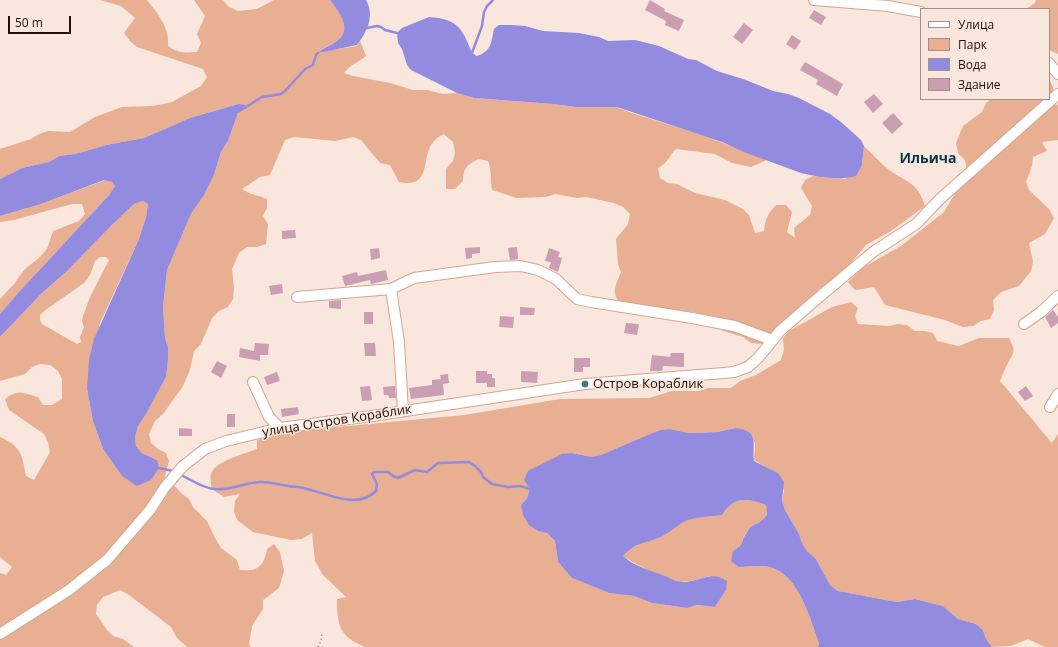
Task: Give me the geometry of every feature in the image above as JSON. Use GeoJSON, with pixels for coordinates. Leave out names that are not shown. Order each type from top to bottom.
{"type":"FeatureCollection","features":[{"type":"Feature","properties":{"kind":"street"},"geometry":{"type":"LineString","coordinates":[[814,0],[888,6],[920,12]]}},
{"type":"Feature","properties":{"kind":"street"},"geometry":{"type":"LineString","coordinates":[[1050,64],[1058,74]]}},
{"type":"Feature","properties":{"kind":"street"},"geometry":{"type":"LineString","coordinates":[[297,297],[390,289],[414,278],[495,267],[521,266],[538,270],[556,279],[577,299],[734,326],[772,340],[811,304],[873,252],[916,224],[940,199],[1058,94]]}},
{"type":"Feature","properties":{"kind":"street"},"geometry":{"type":"LineString","coordinates":[[390,289],[399,342],[403,411]]}},
{"type":"Feature","properties":{"kind":"street"},"geometry":{"type":"LineString","coordinates":[[1024,324],[1041,312],[1058,296]]}},
{"type":"Feature","properties":{"kind":"street","name":"улица Остров Кораблик"},"geometry":{"type":"LineString","coordinates":[[0,634],[69,590],[107,560],[150,510],[165,487],[183,466],[205,449],[226,441],[280,428],[584,384],[734,372],[748,367],[758,358],[772,340]]}},
{"type":"Feature","properties":{"kind":"street"},"geometry":{"type":"LineString","coordinates":[[253,382],[269,417],[280,428]]}},
{"type":"Feature","properties":{"kind":"street"},"geometry":{"type":"LineString","coordinates":[[1050,407],[1058,394]]}},
{"type":"Feature","properties":{"kind":"path"},"geometry":{"type":"LineString","coordinates":[[318,647],[321,641],[322,632]]}},
{"type":"Feature","properties":{"kind":"green space"},"geometry":{"type":"Polygon","coordinates":[[[100,0],[147,0],[165,27],[168,46],[182,52],[197,52],[201,43],[197,34],[205,16],[194,0],[223,0],[229,7],[238,11],[257,9],[274,0],[330,0],[343,20],[344,31],[342,36],[337,41],[323,48],[319,52],[357,46],[360,41],[366,56],[344,73],[390,83],[413,90],[427,90],[443,94],[457,93],[474,98],[576,107],[617,107],[702,135],[767,160],[751,167],[732,163],[715,154],[676,149],[662,166],[658,168],[660,178],[668,183],[677,184],[695,193],[725,200],[743,209],[749,215],[755,233],[764,231],[767,217],[776,205],[786,205],[792,212],[787,232],[795,238],[794,228],[810,215],[812,206],[801,188],[805,180],[813,176],[845,179],[862,165],[864,146],[889,170],[915,187],[919,192],[925,206],[891,231],[866,245],[846,269],[819,289],[811,300],[790,321],[773,331],[769,339],[761,344],[751,343],[743,337],[723,331],[712,322],[694,312],[623,307],[616,298],[615,294],[621,272],[618,264],[616,239],[628,224],[630,214],[623,207],[614,203],[586,197],[577,198],[555,194],[546,197],[517,198],[492,190],[488,161],[478,159],[466,167],[463,181],[455,189],[446,189],[446,169],[453,161],[455,152],[453,142],[444,134],[437,138],[431,146],[422,176],[410,183],[399,182],[390,165],[380,163],[361,140],[353,137],[335,141],[294,137],[285,140],[270,175],[260,177],[242,189],[251,194],[267,199],[267,208],[263,216],[268,224],[266,244],[257,247],[247,247],[239,253],[232,269],[234,288],[233,299],[228,307],[219,311],[212,318],[201,344],[194,351],[190,370],[183,386],[163,414],[155,421],[149,434],[151,443],[166,453],[169,461],[164,480],[175,486],[189,499],[193,507],[207,521],[221,548],[237,560],[240,570],[251,570],[259,567],[264,560],[267,549],[274,544],[280,552],[284,571],[279,588],[263,600],[263,609],[252,626],[249,644],[251,647],[187,647],[177,638],[171,627],[129,595],[120,590],[103,597],[97,605],[96,614],[113,636],[123,639],[134,647],[0,647],[0,573],[6,575],[12,567],[0,557],[0,437],[17,448],[22,457],[26,476],[34,480],[50,452],[48,442],[44,434],[9,410],[5,399],[17,393],[24,393],[38,397],[43,405],[52,405],[62,399],[62,379],[58,371],[50,365],[40,364],[32,367],[25,374],[0,381],[0,337],[41,294],[66,272],[134,204],[143,201],[148,204],[146,217],[139,239],[100,323],[87,389],[93,421],[103,449],[122,476],[157,460],[142,453],[136,446],[135,438],[138,426],[166,377],[168,347],[165,338],[163,307],[167,270],[191,214],[204,195],[214,175],[221,152],[228,141],[238,113],[238,104],[190,118],[144,138],[106,145],[75,154],[59,156],[49,162],[22,168],[0,179],[0,149],[31,139],[48,131],[70,132],[95,117],[122,107],[153,106],[172,102],[201,86],[207,77],[203,69],[137,47],[130,41],[124,33],[135,18],[121,6],[100,0]],[[100,257],[95,261],[90,275],[84,283],[40,315],[42,324],[77,344],[81,342],[80,337],[84,327],[82,321],[83,316],[90,297],[109,260],[106,257],[100,257]]]}},
{"type":"Feature","properties":{"kind":"green space"},"geometry":{"type":"Polygon","coordinates":[[[1036,0],[1058,0],[1058,54],[1050,50],[1050,8],[1028,8],[1035,3],[1036,0]]]}},
{"type":"Feature","properties":{"kind":"green space"},"geometry":{"type":"Polygon","coordinates":[[[1050,82],[1054,92],[1052,104],[1058,105],[1058,140],[1042,142],[1047,151],[1033,157],[1032,166],[1026,182],[1029,190],[1049,209],[1054,218],[1045,234],[1029,243],[1033,262],[1031,271],[1019,286],[1001,292],[993,300],[994,310],[990,319],[981,321],[973,326],[963,327],[945,320],[885,305],[874,287],[855,290],[848,282],[862,268],[901,246],[944,212],[965,177],[967,170],[965,160],[958,153],[956,143],[963,126],[982,112],[986,103],[990,100],[1050,100],[1050,82]]]}},
{"type":"Feature","properties":{"kind":"green space"},"geometry":{"type":"Polygon","coordinates":[[[105,180],[112,182],[115,186],[109,195],[0,314],[0,299],[25,269],[40,257],[47,249],[53,231],[79,221],[85,214],[82,204],[72,204],[14,220],[0,222],[0,216],[41,204],[105,180]]]}},
{"type":"Feature","properties":{"kind":"green space"},"geometry":{"type":"Polygon","coordinates":[[[851,302],[858,308],[855,316],[858,324],[889,326],[898,324],[907,325],[915,331],[933,333],[937,341],[959,346],[979,338],[1009,338],[1013,347],[1013,353],[1000,381],[1052,443],[1058,434],[1058,647],[1045,647],[1028,639],[1011,646],[992,647],[986,639],[983,630],[976,624],[958,619],[943,606],[915,599],[897,602],[838,591],[830,585],[816,559],[807,551],[785,510],[782,501],[784,491],[778,474],[754,460],[755,444],[752,436],[736,428],[717,432],[696,433],[688,433],[670,429],[650,434],[601,455],[592,457],[572,453],[530,489],[527,498],[521,505],[538,531],[547,533],[555,541],[558,562],[572,578],[609,593],[634,596],[652,603],[687,608],[697,605],[715,607],[726,590],[710,576],[680,582],[649,571],[622,556],[629,549],[666,534],[682,522],[693,518],[722,515],[731,504],[741,500],[753,501],[766,505],[767,515],[760,522],[750,527],[744,536],[741,545],[733,551],[739,567],[770,567],[789,579],[802,599],[819,643],[818,647],[365,647],[350,639],[341,629],[338,616],[337,599],[346,597],[323,575],[315,561],[312,533],[302,539],[291,540],[253,532],[237,520],[234,511],[235,501],[240,494],[224,497],[212,489],[211,474],[213,470],[221,463],[257,449],[257,440],[284,432],[464,415],[560,399],[649,398],[672,391],[699,391],[708,388],[731,388],[740,381],[756,375],[781,360],[784,349],[783,338],[789,331],[832,307],[851,302]]]}},
{"type":"Feature","properties":{"kind":"water"},"geometry":{"type":"Polygon","coordinates":[[[330,0],[366,0],[370,12],[369,24],[357,45],[318,53],[337,41],[342,36],[344,31],[343,20],[330,0]]]}},
{"type":"Feature","properties":{"kind":"water"},"geometry":{"type":"Polygon","coordinates":[[[429,17],[447,20],[458,26],[462,31],[472,53],[477,56],[486,52],[490,46],[494,29],[499,25],[525,26],[543,31],[579,33],[599,37],[608,41],[635,40],[659,46],[688,59],[696,60],[717,71],[746,80],[773,91],[799,98],[830,114],[861,140],[864,146],[862,165],[856,176],[828,178],[815,176],[801,173],[744,152],[722,142],[617,107],[576,107],[474,98],[457,93],[411,70],[407,65],[402,49],[398,43],[397,33],[402,28],[429,17]]]}},
{"type":"Feature","properties":{"kind":"water"},"geometry":{"type":"Polygon","coordinates":[[[238,104],[245,105],[247,108],[238,113],[228,141],[221,152],[214,175],[204,195],[191,214],[167,270],[163,307],[165,338],[168,347],[166,377],[138,426],[135,438],[136,446],[142,453],[157,460],[159,468],[151,480],[137,486],[122,476],[103,449],[93,421],[87,389],[89,360],[94,339],[139,239],[146,217],[148,204],[143,201],[134,204],[66,272],[41,294],[0,337],[0,314],[109,195],[115,186],[112,182],[104,180],[41,204],[0,216],[0,179],[22,168],[49,162],[59,156],[75,154],[106,145],[144,138],[190,118],[238,104]]]}},
{"type":"Feature","properties":{"kind":"water"},"geometry":{"type":"Polygon","coordinates":[[[736,428],[749,432],[752,435],[754,444],[754,461],[778,473],[784,482],[782,501],[785,510],[799,534],[802,543],[807,551],[816,559],[830,585],[838,591],[897,602],[915,599],[943,606],[958,619],[976,624],[983,630],[986,639],[992,647],[818,647],[819,643],[802,599],[789,579],[770,567],[739,567],[731,561],[733,551],[741,545],[750,527],[760,522],[767,515],[766,505],[753,501],[741,500],[731,504],[722,515],[700,517],[688,520],[660,537],[633,547],[623,556],[638,566],[678,581],[689,582],[710,576],[727,581],[726,590],[715,607],[697,605],[687,608],[652,603],[634,596],[609,593],[572,578],[558,562],[555,541],[547,533],[538,531],[529,525],[523,515],[521,505],[527,498],[530,489],[524,480],[528,471],[562,454],[572,453],[592,457],[601,455],[661,430],[670,429],[688,433],[696,433],[717,432],[736,428]]]}},
{"type":"Feature","properties":{"kind":"building"},"geometry":{"type":"Polygon","coordinates":[[[650,0],[665,9],[664,11],[684,20],[679,31],[665,25],[666,21],[645,10],[650,0]]]}},
{"type":"Feature","properties":{"kind":"building"},"geometry":{"type":"Polygon","coordinates":[[[814,10],[826,17],[821,25],[809,18],[814,10]]]}},
{"type":"Feature","properties":{"kind":"building"},"geometry":{"type":"Polygon","coordinates":[[[744,23],[753,30],[742,44],[733,37],[744,23]]]}},
{"type":"Feature","properties":{"kind":"building"},"geometry":{"type":"Polygon","coordinates":[[[792,35],[801,41],[795,50],[786,44],[792,35]]]}},
{"type":"Feature","properties":{"kind":"building"},"geometry":{"type":"Polygon","coordinates":[[[805,62],[843,84],[837,96],[816,84],[818,80],[800,70],[805,62]]]}},
{"type":"Feature","properties":{"kind":"building"},"geometry":{"type":"Polygon","coordinates":[[[874,94],[883,104],[873,113],[864,102],[874,94]]]}},
{"type":"Feature","properties":{"kind":"building"},"geometry":{"type":"Polygon","coordinates":[[[893,113],[903,124],[892,134],[882,123],[893,113]]]}},
{"type":"Feature","properties":{"kind":"building"},"geometry":{"type":"Polygon","coordinates":[[[295,230],[296,238],[282,239],[282,231],[295,230]]]}},
{"type":"Feature","properties":{"kind":"building"},"geometry":{"type":"Polygon","coordinates":[[[480,247],[480,253],[472,254],[472,258],[466,259],[465,248],[480,247]]]}},
{"type":"Feature","properties":{"kind":"building"},"geometry":{"type":"Polygon","coordinates":[[[517,247],[518,259],[510,260],[508,248],[517,247]]]}},
{"type":"Feature","properties":{"kind":"building"},"geometry":{"type":"Polygon","coordinates":[[[379,248],[380,258],[371,260],[370,249],[379,248]]]}},
{"type":"Feature","properties":{"kind":"building"},"geometry":{"type":"Polygon","coordinates":[[[549,248],[560,252],[558,257],[562,258],[558,272],[549,268],[551,262],[545,261],[549,248]]]}},
{"type":"Feature","properties":{"kind":"building"},"geometry":{"type":"Polygon","coordinates":[[[386,270],[388,280],[371,284],[370,280],[345,286],[342,276],[357,272],[358,276],[386,270]]]}},
{"type":"Feature","properties":{"kind":"building"},"geometry":{"type":"Polygon","coordinates":[[[282,284],[283,293],[271,295],[269,286],[282,284]]]}},
{"type":"Feature","properties":{"kind":"building"},"geometry":{"type":"Polygon","coordinates":[[[341,300],[341,309],[329,308],[329,301],[341,300]]]}},
{"type":"Feature","properties":{"kind":"building"},"geometry":{"type":"Polygon","coordinates":[[[520,307],[535,308],[534,315],[520,315],[520,307]]]}},
{"type":"Feature","properties":{"kind":"building"},"geometry":{"type":"Polygon","coordinates":[[[1053,310],[1058,317],[1058,323],[1051,328],[1045,317],[1053,310]]]}},
{"type":"Feature","properties":{"kind":"building"},"geometry":{"type":"Polygon","coordinates":[[[364,312],[373,312],[373,324],[364,324],[364,312]]]}},
{"type":"Feature","properties":{"kind":"building"},"geometry":{"type":"Polygon","coordinates":[[[500,316],[514,317],[513,328],[499,327],[500,316]]]}},
{"type":"Feature","properties":{"kind":"building"},"geometry":{"type":"Polygon","coordinates":[[[626,323],[639,324],[637,335],[624,333],[626,323]]]}},
{"type":"Feature","properties":{"kind":"building"},"geometry":{"type":"Polygon","coordinates":[[[255,343],[269,344],[268,355],[260,355],[260,361],[239,357],[240,348],[254,351],[255,343]]]}},
{"type":"Feature","properties":{"kind":"building"},"geometry":{"type":"Polygon","coordinates":[[[364,343],[375,343],[376,356],[365,356],[364,343]]]}},
{"type":"Feature","properties":{"kind":"building"},"geometry":{"type":"Polygon","coordinates":[[[671,353],[684,353],[684,367],[663,366],[662,371],[650,371],[652,355],[670,357],[671,353]]]}},
{"type":"Feature","properties":{"kind":"building"},"geometry":{"type":"Polygon","coordinates":[[[574,358],[590,358],[590,367],[583,367],[583,372],[574,372],[574,358]]]}},
{"type":"Feature","properties":{"kind":"building"},"geometry":{"type":"Polygon","coordinates":[[[217,361],[227,366],[221,378],[211,372],[217,361]]]}},
{"type":"Feature","properties":{"kind":"building"},"geometry":{"type":"Polygon","coordinates":[[[476,371],[487,371],[487,374],[492,374],[492,378],[495,378],[495,387],[487,387],[487,383],[476,383],[476,371]]]}},
{"type":"Feature","properties":{"kind":"building"},"geometry":{"type":"Polygon","coordinates":[[[521,371],[538,372],[537,383],[521,382],[521,371]]]}},
{"type":"Feature","properties":{"kind":"building"},"geometry":{"type":"Polygon","coordinates":[[[277,372],[280,381],[267,385],[264,377],[277,372]]]}},
{"type":"Feature","properties":{"kind":"building"},"geometry":{"type":"Polygon","coordinates":[[[448,374],[449,383],[443,384],[444,395],[411,399],[409,388],[432,385],[432,380],[441,379],[440,375],[448,374]]]}},
{"type":"Feature","properties":{"kind":"building"},"geometry":{"type":"Polygon","coordinates":[[[370,386],[372,400],[362,401],[360,387],[370,386]]]}},
{"type":"Feature","properties":{"kind":"building"},"geometry":{"type":"Polygon","coordinates":[[[395,386],[396,398],[389,398],[388,395],[384,395],[383,387],[395,386]]]}},
{"type":"Feature","properties":{"kind":"building"},"geometry":{"type":"Polygon","coordinates":[[[1026,386],[1033,396],[1025,401],[1018,392],[1026,386]]]}},
{"type":"Feature","properties":{"kind":"building"},"geometry":{"type":"Polygon","coordinates":[[[298,407],[299,414],[282,417],[281,409],[298,407]]]}},
{"type":"Feature","properties":{"kind":"building"},"geometry":{"type":"Polygon","coordinates":[[[227,414],[235,414],[235,427],[227,427],[227,414]]]}},
{"type":"Feature","properties":{"kind":"building"},"geometry":{"type":"Polygon","coordinates":[[[179,428],[192,429],[192,436],[179,436],[179,428]]]}},
{"type":"Feature","properties":{"kind":"waterway"},"geometry":{"type":"LineString","coordinates":[[472,53],[482,26],[484,12],[493,0]]}},
{"type":"Feature","properties":{"kind":"waterway"},"geometry":{"type":"LineString","coordinates":[[367,28],[377,26],[397,33]]}},
{"type":"Feature","properties":{"kind":"waterway"},"geometry":{"type":"LineString","coordinates":[[246,107],[262,97],[281,94],[305,69],[313,65],[318,53]]}},
{"type":"Feature","properties":{"kind":"waterway"},"geometry":{"type":"LineString","coordinates":[[183,476],[202,486],[214,489],[226,489],[253,483],[266,482],[307,489],[348,500],[358,500],[368,497],[376,491],[377,484],[372,474],[374,472],[388,472],[398,478],[415,470],[427,472],[438,463],[469,462],[475,466],[481,472],[483,477],[492,484],[508,487],[520,486],[530,489]]}},
{"type":"Feature","properties":{"kind":"waterway"},"geometry":{"type":"LineString","coordinates":[[159,468],[173,471]]}},
{"type":"Feature","properties":{"kind":"place","name":"Остров Кораблик"},"geometry":{"type":"Point","coordinates":[585,384]}},
{"type":"Feature","properties":{"kind":"district","name":"Ильича"},"geometry":{"type":"Point","coordinates":[928,159]}}]}
